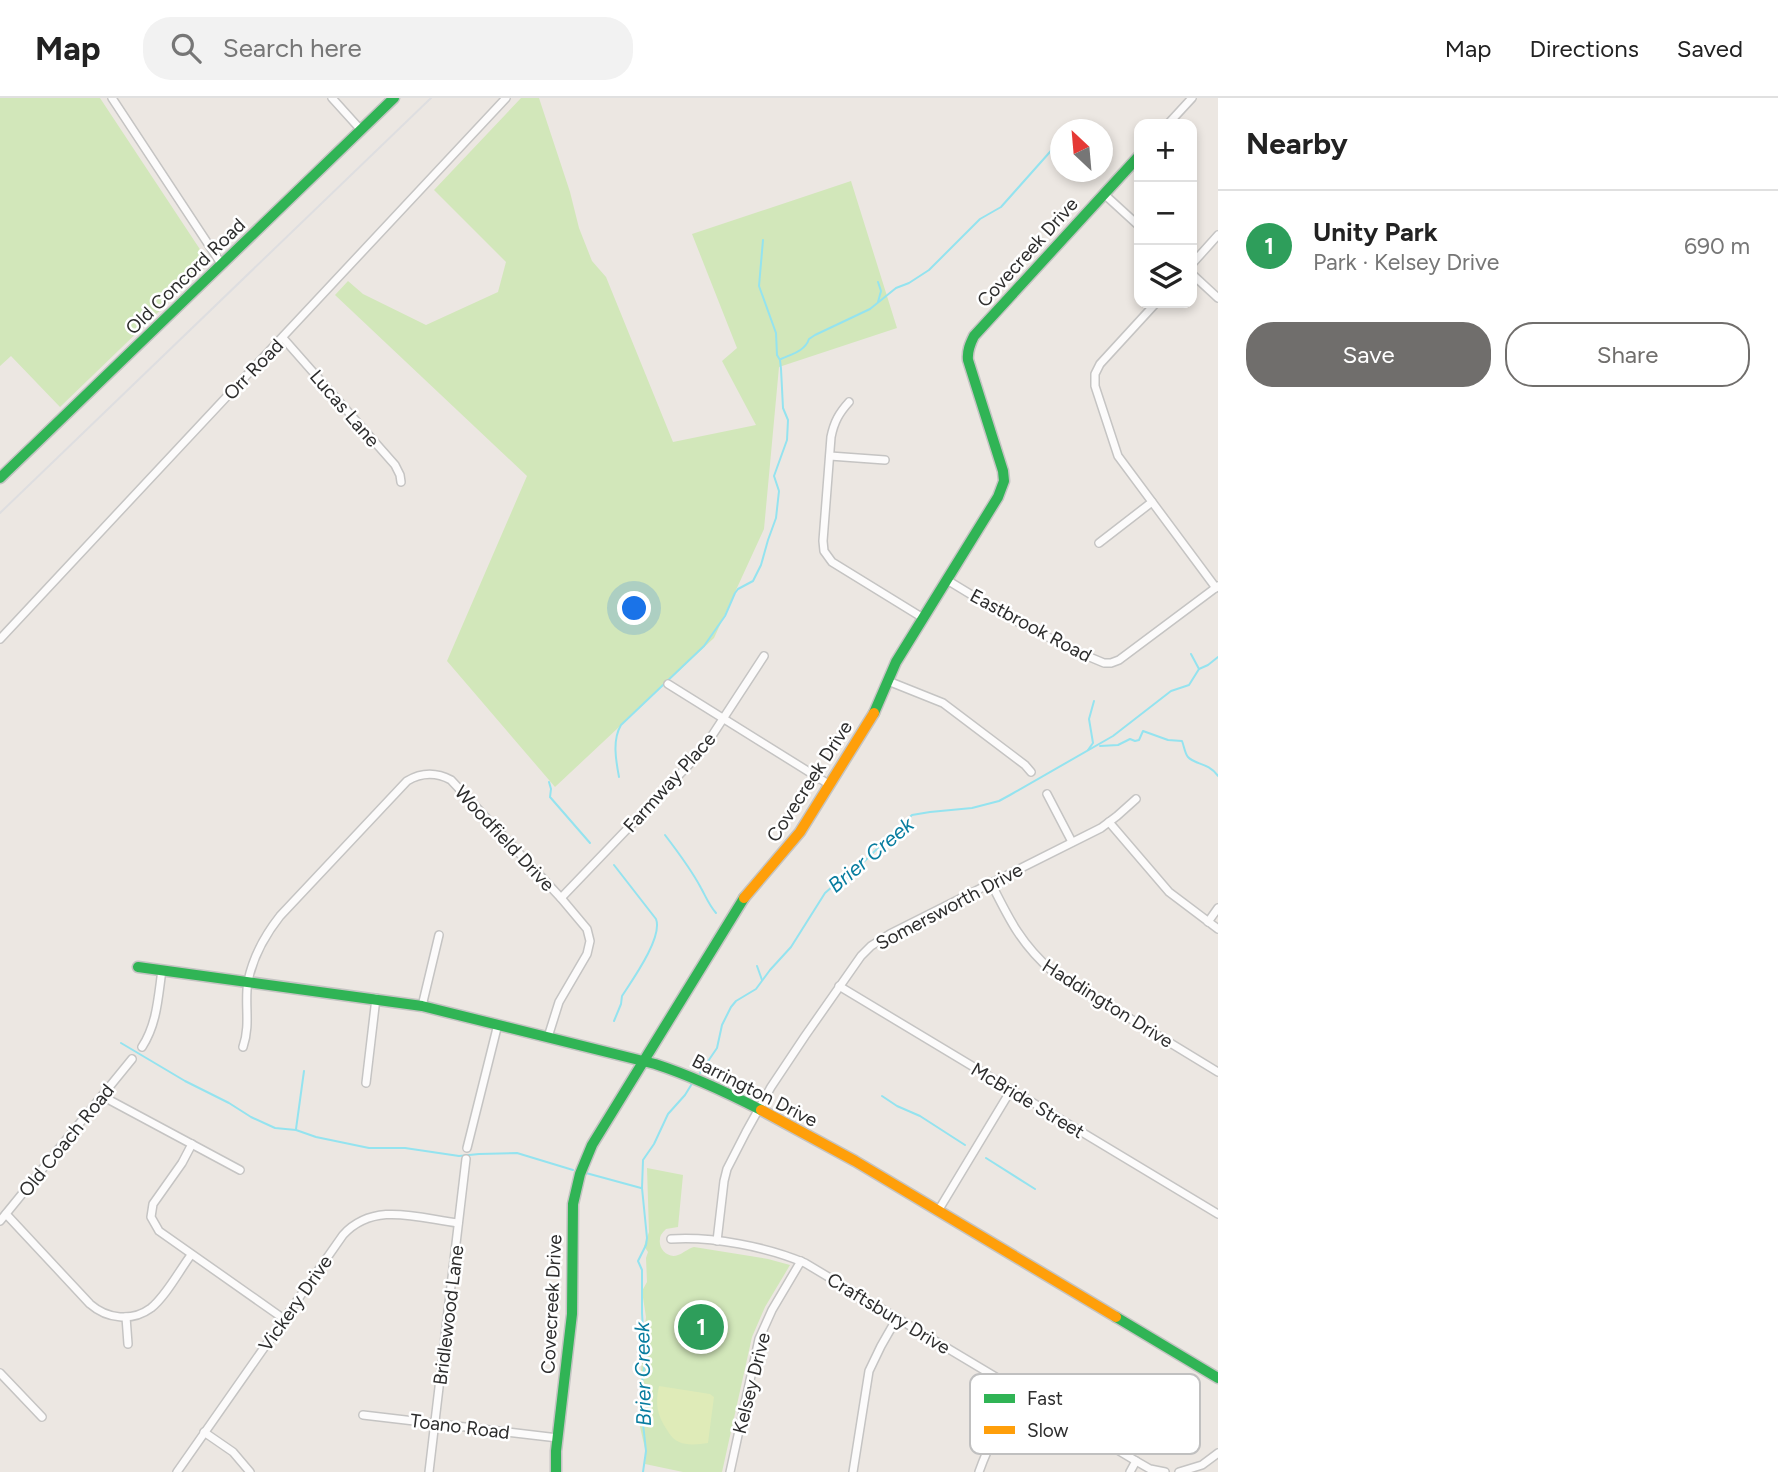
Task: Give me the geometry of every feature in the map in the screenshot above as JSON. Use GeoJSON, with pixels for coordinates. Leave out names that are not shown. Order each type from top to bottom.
{"type":"FeatureCollection","features":[{"type":"Feature","properties":{"kind":"street"},"geometry":{"type":"LineString","coordinates":[[112,98],[222,265]]}},
{"type":"Feature","properties":{"kind":"street"},"geometry":{"type":"LineString","coordinates":[[332,98],[361,130]]}},
{"type":"Feature","properties":{"kind":"street","name":"Old Concord Road"},"geometry":{"type":"LineString","coordinates":[[0,478],[394,98]]}},
{"type":"Feature","properties":{"kind":"street","name":"Orr Road"},"geometry":{"type":"LineString","coordinates":[[0,639],[506,98]]}},
{"type":"Feature","properties":{"kind":"street"},"geometry":{"type":"LineString","coordinates":[[1173,119],[1192,98]]}},
{"type":"Feature","properties":{"kind":"street","name":"Covecreek Drive"},"geometry":{"type":"LineString","coordinates":[[556,1472],[572,1314],[573,1204],[585,1159],[734,912],[800,832],[830,785],[876,710],[896,662],[998,497],[1003,481],[1002,462],[968,360],[970,342],[1134,161]]}},
{"type":"Feature","properties":{"kind":"street"},"geometry":{"type":"LineString","coordinates":[[1104,194],[1134,221]]}},
{"type":"Feature","properties":{"kind":"street"},"geometry":{"type":"LineString","coordinates":[[1197,258],[1218,235]]}},
{"type":"Feature","properties":{"kind":"street"},"geometry":{"type":"LineString","coordinates":[[1197,279],[1218,298]]}},
{"type":"Feature","properties":{"kind":"street"},"geometry":{"type":"LineString","coordinates":[[1151,308],[1100,364],[1094,382],[1118,456],[1217,587]]}},
{"type":"Feature","properties":{"kind":"street","name":"Lucas Lane"},"geometry":{"type":"LineString","coordinates":[[283,338],[395,465],[401,482]]}},
{"type":"Feature","properties":{"kind":"street"},"geometry":{"type":"LineString","coordinates":[[849,402],[838,414],[831,437],[822,541],[824,551],[832,562],[923,618]]}},
{"type":"Feature","properties":{"kind":"street"},"geometry":{"type":"LineString","coordinates":[[830,456],[885,460]]}},
{"type":"Feature","properties":{"kind":"street"},"geometry":{"type":"LineString","coordinates":[[1099,543],[1152,502]]}},
{"type":"Feature","properties":{"kind":"street","name":"Eastbrook Road"},"geometry":{"type":"LineString","coordinates":[[947,580],[1008,617],[1104,663],[1119,660],[1217,587]]}},
{"type":"Feature","properties":{"kind":"street","name":"Farmway Place"},"geometry":{"type":"LineString","coordinates":[[561,898],[702,751],[764,656]]}},
{"type":"Feature","properties":{"kind":"street"},"geometry":{"type":"LineString","coordinates":[[888,681],[943,703],[1031,772]]}},
{"type":"Feature","properties":{"kind":"street"},"geometry":{"type":"LineString","coordinates":[[668,684],[830,785]]}},
{"type":"Feature","properties":{"kind":"street","name":"Woodfield Drive"},"geometry":{"type":"LineString","coordinates":[[243,1047],[248,1028],[248,982],[263,941],[280,916],[407,781],[416,776],[434,774],[451,780],[583,923],[589,937],[587,954],[559,1002],[548,1037]]}},
{"type":"Feature","properties":{"kind":"street"},"geometry":{"type":"LineString","coordinates":[[1047,794],[1072,842]]}},
{"type":"Feature","properties":{"kind":"street","name":"Somersworth Drive"},"geometry":{"type":"LineString","coordinates":[[717,1241],[727,1169],[759,1109],[797,1047],[861,956],[883,938],[1109,822],[1136,799]]}},
{"type":"Feature","properties":{"kind":"street"},"geometry":{"type":"LineString","coordinates":[[1109,822],[1169,892],[1218,929]]}},
{"type":"Feature","properties":{"kind":"street","name":"Haddington Drive"},"geometry":{"type":"LineString","coordinates":[[991,883],[1021,938],[1052,971],[1218,1072]]}},
{"type":"Feature","properties":{"kind":"street"},"geometry":{"type":"LineString","coordinates":[[1208,922],[1218,908]]}},
{"type":"Feature","properties":{"kind":"street"},"geometry":{"type":"LineString","coordinates":[[422,1006],[439,935]]}},
{"type":"Feature","properties":{"kind":"street","name":"Barrington Drive"},"geometry":{"type":"LineString","coordinates":[[138,967],[422,1006],[687,1074],[723,1090],[855,1161],[1218,1378]]}},
{"type":"Feature","properties":{"kind":"street"},"geometry":{"type":"LineString","coordinates":[[142,1047],[155,1022],[162,970]]}},
{"type":"Feature","properties":{"kind":"street","name":"McBride Street"},"geometry":{"type":"LineString","coordinates":[[839,986],[1218,1214]]}},
{"type":"Feature","properties":{"kind":"street"},"geometry":{"type":"LineString","coordinates":[[366,1083],[376,998]]}},
{"type":"Feature","properties":{"kind":"street"},"geometry":{"type":"LineString","coordinates":[[467,1148],[498,1024]]}},
{"type":"Feature","properties":{"kind":"street","name":"Old Coach Road"},"geometry":{"type":"LineString","coordinates":[[0,1221],[132,1059]]}},
{"type":"Feature","properties":{"kind":"street"},"geometry":{"type":"LineString","coordinates":[[938,1211],[1011,1090]]}},
{"type":"Feature","properties":{"kind":"street"},"geometry":{"type":"LineString","coordinates":[[102,1096],[240,1170]]}},
{"type":"Feature","properties":{"kind":"street"},"geometry":{"type":"LineString","coordinates":[[192,1144],[174,1175],[156,1198],[151,1210],[153,1224],[191,1255],[284,1319]]}},
{"type":"Feature","properties":{"kind":"street","name":"Bridlewood Lane"},"geometry":{"type":"LineString","coordinates":[[429,1472],[466,1159]]}},
{"type":"Feature","properties":{"kind":"street"},"geometry":{"type":"LineString","coordinates":[[6,1214],[90,1304],[107,1315],[126,1317],[147,1311],[159,1301],[191,1255]]}},
{"type":"Feature","properties":{"kind":"street","name":"Vickery Drive"},"geometry":{"type":"LineString","coordinates":[[177,1472],[343,1235],[358,1221],[373,1215],[388,1214],[458,1223]]}},
{"type":"Feature","properties":{"kind":"street","name":"Craftsbury Drive"},"geometry":{"type":"LineString","coordinates":[[671,1239],[717,1241],[769,1251],[802,1261],[990,1374]]}},
{"type":"Feature","properties":{"kind":"street","name":"Kelsey Drive"},"geometry":{"type":"LineString","coordinates":[[730,1472],[760,1339],[772,1310],[802,1261]]}},
{"type":"Feature","properties":{"kind":"street"},"geometry":{"type":"LineString","coordinates":[[126,1317],[128,1344]]}},
{"type":"Feature","properties":{"kind":"street"},"geometry":{"type":"LineString","coordinates":[[853,1472],[869,1371],[897,1318]]}},
{"type":"Feature","properties":{"kind":"street"},"geometry":{"type":"LineString","coordinates":[[0,1373],[42,1418]]}},
{"type":"Feature","properties":{"kind":"street","name":"Toano Road"},"geometry":{"type":"LineString","coordinates":[[363,1415],[558,1437]]}},
{"type":"Feature","properties":{"kind":"street"},"geometry":{"type":"LineString","coordinates":[[204,1432],[233,1452],[250,1472]]}},
{"type":"Feature","properties":{"kind":"street"},"geometry":{"type":"LineString","coordinates":[[1179,1472],[1202,1465],[1218,1453]]}},
{"type":"Feature","properties":{"kind":"street"},"geometry":{"type":"LineString","coordinates":[[979,1472],[987,1454]]}},
{"type":"Feature","properties":{"kind":"street","name":"Craftsbury Drive"},"geometry":{"type":"LineString","coordinates":[[1124,1454],[1150,1469],[1165,1472]]}},
{"type":"Feature","properties":{"kind":"street"},"geometry":{"type":"LineString","coordinates":[[1130,1472],[1136,1461]]}},
{"type":"Feature","properties":{"kind":"green space"},"geometry":{"type":"Polygon","coordinates":[[[0,98],[100,98],[209,263],[60,407],[11,356],[0,366],[0,98]]]}},
{"type":"Feature","properties":{"kind":"green space"},"geometry":{"type":"Polygon","coordinates":[[[521,98],[539,98],[579,228],[592,261],[606,277],[673,442],[756,425],[722,361],[737,348],[692,234],[851,181],[897,328],[779,367],[764,529],[714,638],[555,787],[447,661],[527,476],[335,295],[348,281],[363,294],[426,325],[498,292],[506,262],[434,190],[521,98]]]}},
{"type":"Feature","properties":{"kind":"green space"},"geometry":{"type":"Polygon","coordinates":[[[647,1168],[683,1175],[678,1227],[666,1229],[660,1238],[662,1250],[667,1254],[678,1255],[694,1247],[790,1265],[765,1307],[752,1337],[722,1472],[683,1472],[645,1464],[646,1453],[640,1427],[640,1396],[646,1317],[642,1291],[647,1282],[648,1252],[644,1246],[649,1232],[647,1168]]]}},
{"type":"Feature","properties":{"kind":"green space"},"geometry":{"type":"Polygon","coordinates":[[[659,1386],[710,1394],[714,1397],[708,1443],[686,1444],[671,1435],[658,1409],[659,1386]]]}},
{"type":"Feature","properties":{"kind":"waterway"},"geometry":{"type":"LineString","coordinates":[[781,359],[794,354],[815,335],[870,309],[896,288],[929,270],[980,219],[1001,207],[1050,152]]}},
{"type":"Feature","properties":{"kind":"waterway"},"geometry":{"type":"LineString","coordinates":[[619,777],[616,744],[621,725],[704,646],[725,616],[738,589],[753,581],[776,518],[779,491],[774,476],[787,440],[788,420],[783,408],[776,333],[759,286],[763,240]]}},
{"type":"Feature","properties":{"kind":"waterway"},"geometry":{"type":"LineString","coordinates":[[878,282],[881,291],[878,302]]}},
{"type":"Feature","properties":{"kind":"waterway"},"geometry":{"type":"LineString","coordinates":[[1191,654],[1199,669]]}},
{"type":"Feature","properties":{"kind":"waterway","name":"Brier Creek"},"geometry":{"type":"LineString","coordinates":[[700,1073],[717,1048],[722,1025],[731,1007],[756,989],[791,947],[825,893],[845,880],[912,815],[972,808],[999,801],[1113,736],[1171,691],[1189,685],[1199,669],[1218,657]]}},
{"type":"Feature","properties":{"kind":"waterway"},"geometry":{"type":"LineString","coordinates":[[1088,750],[1093,743],[1089,719],[1094,701]]}},
{"type":"Feature","properties":{"kind":"waterway"},"geometry":{"type":"LineString","coordinates":[[1100,746],[1118,745],[1130,739],[1139,740],[1143,731],[1168,740],[1182,741],[1188,757],[1210,768],[1218,776]]}},
{"type":"Feature","properties":{"kind":"waterway"},"geometry":{"type":"LineString","coordinates":[[549,782],[550,797],[590,843]]}},
{"type":"Feature","properties":{"kind":"waterway"},"geometry":{"type":"LineString","coordinates":[[665,835],[689,867],[716,913]]}},
{"type":"Feature","properties":{"kind":"waterway"},"geometry":{"type":"LineString","coordinates":[[614,865],[656,919],[657,927],[646,958],[622,996],[614,1021]]}},
{"type":"Feature","properties":{"kind":"waterway"},"geometry":{"type":"LineString","coordinates":[[757,966],[762,980]]}},
{"type":"Feature","properties":{"kind":"waterway"},"geometry":{"type":"LineString","coordinates":[[121,1043],[185,1081],[275,1128],[296,1130],[369,1148],[405,1148],[459,1156],[517,1153],[573,1170]]}},
{"type":"Feature","properties":{"kind":"waterway"},"geometry":{"type":"LineString","coordinates":[[694,1066],[702,1069]]}},
{"type":"Feature","properties":{"kind":"waterway"},"geometry":{"type":"LineString","coordinates":[[296,1129],[304,1071]]}},
{"type":"Feature","properties":{"kind":"waterway","name":"Brier Creek"},"geometry":{"type":"LineString","coordinates":[[643,1472],[646,1451],[640,1396],[645,1363],[642,1270],[638,1261],[647,1238],[642,1188],[643,1160],[668,1114],[693,1082]]}},
{"type":"Feature","properties":{"kind":"waterway"},"geometry":{"type":"LineString","coordinates":[[882,1096],[965,1145]]}},
{"type":"Feature","properties":{"kind":"waterway"},"geometry":{"type":"LineString","coordinates":[[986,1158],[1035,1189]]}},
{"type":"Feature","properties":{"kind":"waterway"},"geometry":{"type":"LineString","coordinates":[[586,1173],[641,1188]]}},
{"type":"Feature","properties":{"kind":"railway"},"geometry":{"type":"LineString","coordinates":[[0,513],[431,98]]}},
{"type":"Feature","properties":{"kind":"traffic: fast"},"geometry":{"type":"LineString","coordinates":[[0,478],[394,98]]}},
{"type":"Feature","properties":{"kind":"traffic: fast"},"geometry":{"type":"LineString","coordinates":[[874,713],[896,662],[998,497],[1004,481],[968,360],[968,351],[974,336],[1134,161]]}},
{"type":"Feature","properties":{"kind":"traffic: fast"},"geometry":{"type":"LineString","coordinates":[[556,1472],[556,1451],[572,1314],[573,1204],[580,1174],[592,1145],[744,898]]}},
{"type":"Feature","properties":{"kind":"traffic: fast"},"geometry":{"type":"LineString","coordinates":[[138,967],[422,1006],[655,1064],[709,1085],[761,1110]]}},
{"type":"Feature","properties":{"kind":"traffic: fast"},"geometry":{"type":"LineString","coordinates":[[1116,1317],[1218,1378]]}},
{"type":"Feature","properties":{"kind":"traffic: slow"},"geometry":{"type":"LineString","coordinates":[[744,898],[800,832],[874,713]]}},
{"type":"Feature","properties":{"kind":"traffic: slow"},"geometry":{"type":"LineString","coordinates":[[761,1110],[855,1161],[1116,1317]]}},
{"type":"Feature","properties":{"kind":"place","name":"Unity Park"},"geometry":{"type":"Point","coordinates":[701,1327]}}]}
